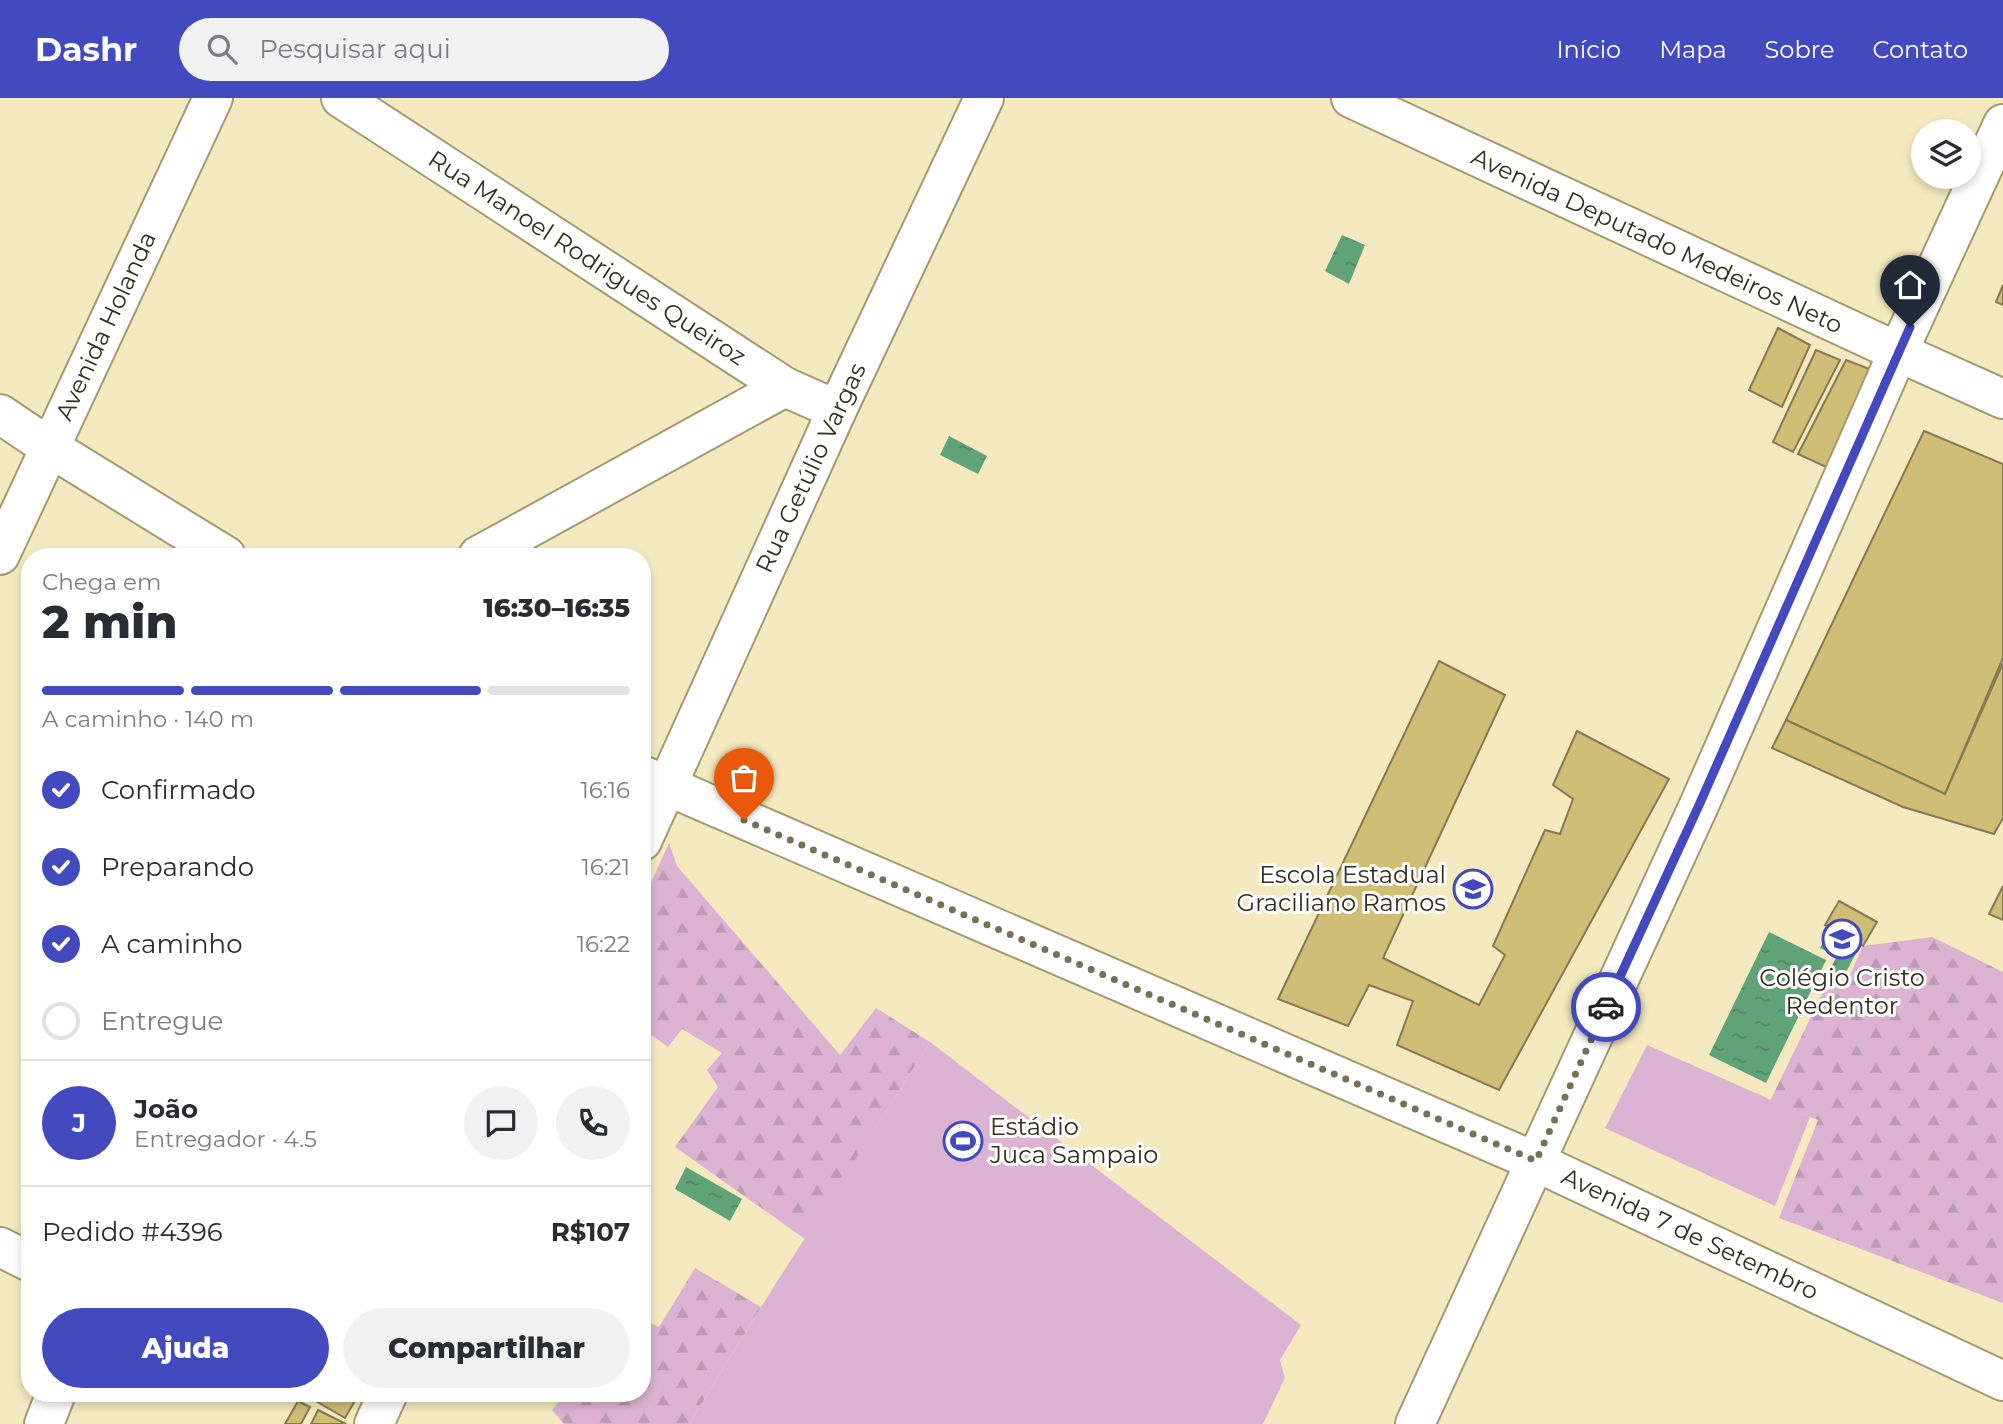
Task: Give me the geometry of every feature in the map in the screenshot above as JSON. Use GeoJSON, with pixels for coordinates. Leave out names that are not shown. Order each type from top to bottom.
{"type":"FeatureCollection","features":[{"type":"Feature","properties":{"kind":"street","name":"Avenida Holanda"},"geometry":{"type":"LineString","coordinates":[[0,555],[213,98]]}},
{"type":"Feature","properties":{"kind":"street","name":"Rua Manoel Rodrigues Queiroz"},"geometry":{"type":"LineString","coordinates":[[341,98],[785,387],[837,410]]}},
{"type":"Feature","properties":{"kind":"street","name":"Rua Getúlio Vargas"},"geometry":{"type":"LineString","coordinates":[[651,799],[655,781],[837,410],[984,98]]}},
{"type":"Feature","properties":{"kind":"street","name":"Avenida Deputado Medeiros Neto"},"geometry":{"type":"LineString","coordinates":[[1351,98],[2003,399]]}},
{"type":"Feature","properties":{"kind":"street"},"geometry":{"type":"LineString","coordinates":[[1415,1424],[1700,803],[1898,352],[2003,124]]}},
{"type":"Feature","properties":{"kind":"street"},"geometry":{"type":"LineString","coordinates":[[493,548],[785,387]]}},
{"type":"Feature","properties":{"kind":"street"},"geometry":{"type":"LineString","coordinates":[[0,414],[213,548]]}},
{"type":"Feature","properties":{"kind":"street","name":"Avenida 7 de Setembro"},"geometry":{"type":"LineString","coordinates":[[655,781],[1536,1161],[2003,1381]]}},
{"type":"Feature","properties":{"kind":"street"},"geometry":{"type":"LineString","coordinates":[[0,1247],[21,1258]]}},
{"type":"Feature","properties":{"kind":"street"},"geometry":{"type":"LineString","coordinates":[[44,1424],[53,1402]]}},
{"type":"Feature","properties":{"kind":"street"},"geometry":{"type":"LineString","coordinates":[[374,1424],[384,1402]]}},
{"type":"Feature","properties":{"kind":"green space"},"geometry":{"type":"Polygon","coordinates":[[[669,843],[677,866],[840,1055],[876,1008],[930,1042],[805,1239],[675,1147],[718,1087],[707,1070],[722,1053],[682,1029],[668,1047],[651,1035],[651,882],[669,843]]]}},
{"type":"Feature","properties":{"kind":"green space"},"geometry":{"type":"Polygon","coordinates":[[[1932,937],[2003,972],[2003,1303],[1779,1218],[1818,1120],[1770,1101],[1827,984],[1845,986],[1863,946],[1932,937]]]}},
{"type":"Feature","properties":{"kind":"green space","name":"Estádio Juca Sampaio"},"geometry":{"type":"Polygon","coordinates":[[[930,1042],[1301,1325],[1280,1360],[1285,1378],[1263,1424],[689,1424],[930,1042]]]}},
{"type":"Feature","properties":{"kind":"green space"},"geometry":{"type":"Polygon","coordinates":[[[1647,1045],[1810,1117],[1775,1206],[1605,1128],[1647,1045]]]}},
{"type":"Feature","properties":{"kind":"green space"},"geometry":{"type":"Polygon","coordinates":[[[695,1268],[761,1307],[689,1424],[564,1424],[552,1410],[559,1402],[651,1402],[651,1323],[659,1327],[695,1268]]]}},
{"type":"Feature","properties":{"kind":"water"},"geometry":{"type":"Polygon","coordinates":[[[1342,235],[1365,245],[1349,284],[1325,271],[1342,235]]]}},
{"type":"Feature","properties":{"kind":"water"},"geometry":{"type":"Polygon","coordinates":[[[949,436],[987,456],[978,474],[940,455],[949,436]]]}},
{"type":"Feature","properties":{"kind":"water"},"geometry":{"type":"Polygon","coordinates":[[[1769,932],[1826,960],[1766,1083],[1709,1055],[1769,932]]]}},
{"type":"Feature","properties":{"kind":"water"},"geometry":{"type":"Polygon","coordinates":[[[1828,933],[1858,949],[1843,978],[1829,971],[1837,956],[1820,948],[1828,933]]]}},
{"type":"Feature","properties":{"kind":"water"},"geometry":{"type":"Polygon","coordinates":[[[686,1167],[742,1199],[730,1221],[675,1189],[686,1167]]]}},
{"type":"Feature","properties":{"kind":"building"},"geometry":{"type":"Polygon","coordinates":[[[2003,285],[2003,305],[1996,302],[2003,285]]]}},
{"type":"Feature","properties":{"kind":"building"},"geometry":{"type":"Polygon","coordinates":[[[1778,328],[1810,345],[1782,407],[1749,390],[1778,328]]]}},
{"type":"Feature","properties":{"kind":"building"},"geometry":{"type":"Polygon","coordinates":[[[1816,350],[1840,360],[1793,452],[1773,442],[1816,350]]]}},
{"type":"Feature","properties":{"kind":"building"},"geometry":{"type":"Polygon","coordinates":[[[1846,360],[1877,372],[1826,467],[1798,454],[1846,360]]]}},
{"type":"Feature","properties":{"kind":"building"},"geometry":{"type":"Polygon","coordinates":[[[1924,431],[2003,464],[2003,658],[1945,794],[1786,720],[1924,431]]]}},
{"type":"Feature","properties":{"kind":"building","name":"Escola Estadual Graciliano Ramos"},"geometry":{"type":"Polygon","coordinates":[[[1439,661],[1505,695],[1383,958],[1479,1005],[1505,955],[1493,946],[1545,830],[1560,834],[1573,799],[1553,785],[1577,731],[1669,779],[1499,1090],[1397,1045],[1413,1001],[1369,985],[1348,1026],[1278,999],[1439,661]]]}},
{"type":"Feature","properties":{"kind":"building"},"geometry":{"type":"Polygon","coordinates":[[[2003,663],[2003,818],[1994,834],[1903,807],[1772,748],[1786,720],[1945,794],[2003,663]]]}},
{"type":"Feature","properties":{"kind":"building"},"geometry":{"type":"Polygon","coordinates":[[[2003,886],[2003,920],[1989,914],[2003,886]]]}},
{"type":"Feature","properties":{"kind":"building"},"geometry":{"type":"Polygon","coordinates":[[[1839,901],[1877,922],[1863,946],[1825,925],[1839,901]]]}},
{"type":"Feature","properties":{"kind":"building"},"geometry":{"type":"Polygon","coordinates":[[[297,1402],[310,1407],[301,1424],[285,1424],[297,1402]]]}},
{"type":"Feature","properties":{"kind":"building"},"geometry":{"type":"Polygon","coordinates":[[[317,1402],[354,1402],[345,1418],[317,1402]]]}},
{"type":"Feature","properties":{"kind":"building"},"geometry":{"type":"Polygon","coordinates":[[[318,1410],[346,1424],[311,1424],[318,1410]]]}},
{"type":"Feature","properties":{"kind":"way so far"},"geometry":{"type":"LineString","coordinates":[[744,820],[1536,1161],[1606,1007]]}},
{"type":"Feature","properties":{"kind":"place","name":"Escola Estadual Graciliano Ramos"},"geometry":{"type":"Point","coordinates":[1473,889]}},
{"type":"Feature","properties":{"kind":"place","name":"Colégio Cristo Redentor"},"geometry":{"type":"Point","coordinates":[1842,939]}},
{"type":"Feature","properties":{"kind":"place","name":"Estádio Juca Sampaio"},"geometry":{"type":"Point","coordinates":[963,1141]}},
{"type":"Feature","properties":{"kind":"route"},"geometry":{"type":"LineString","coordinates":[[1606,1007],[1700,803],[1910,327]]}}]}
